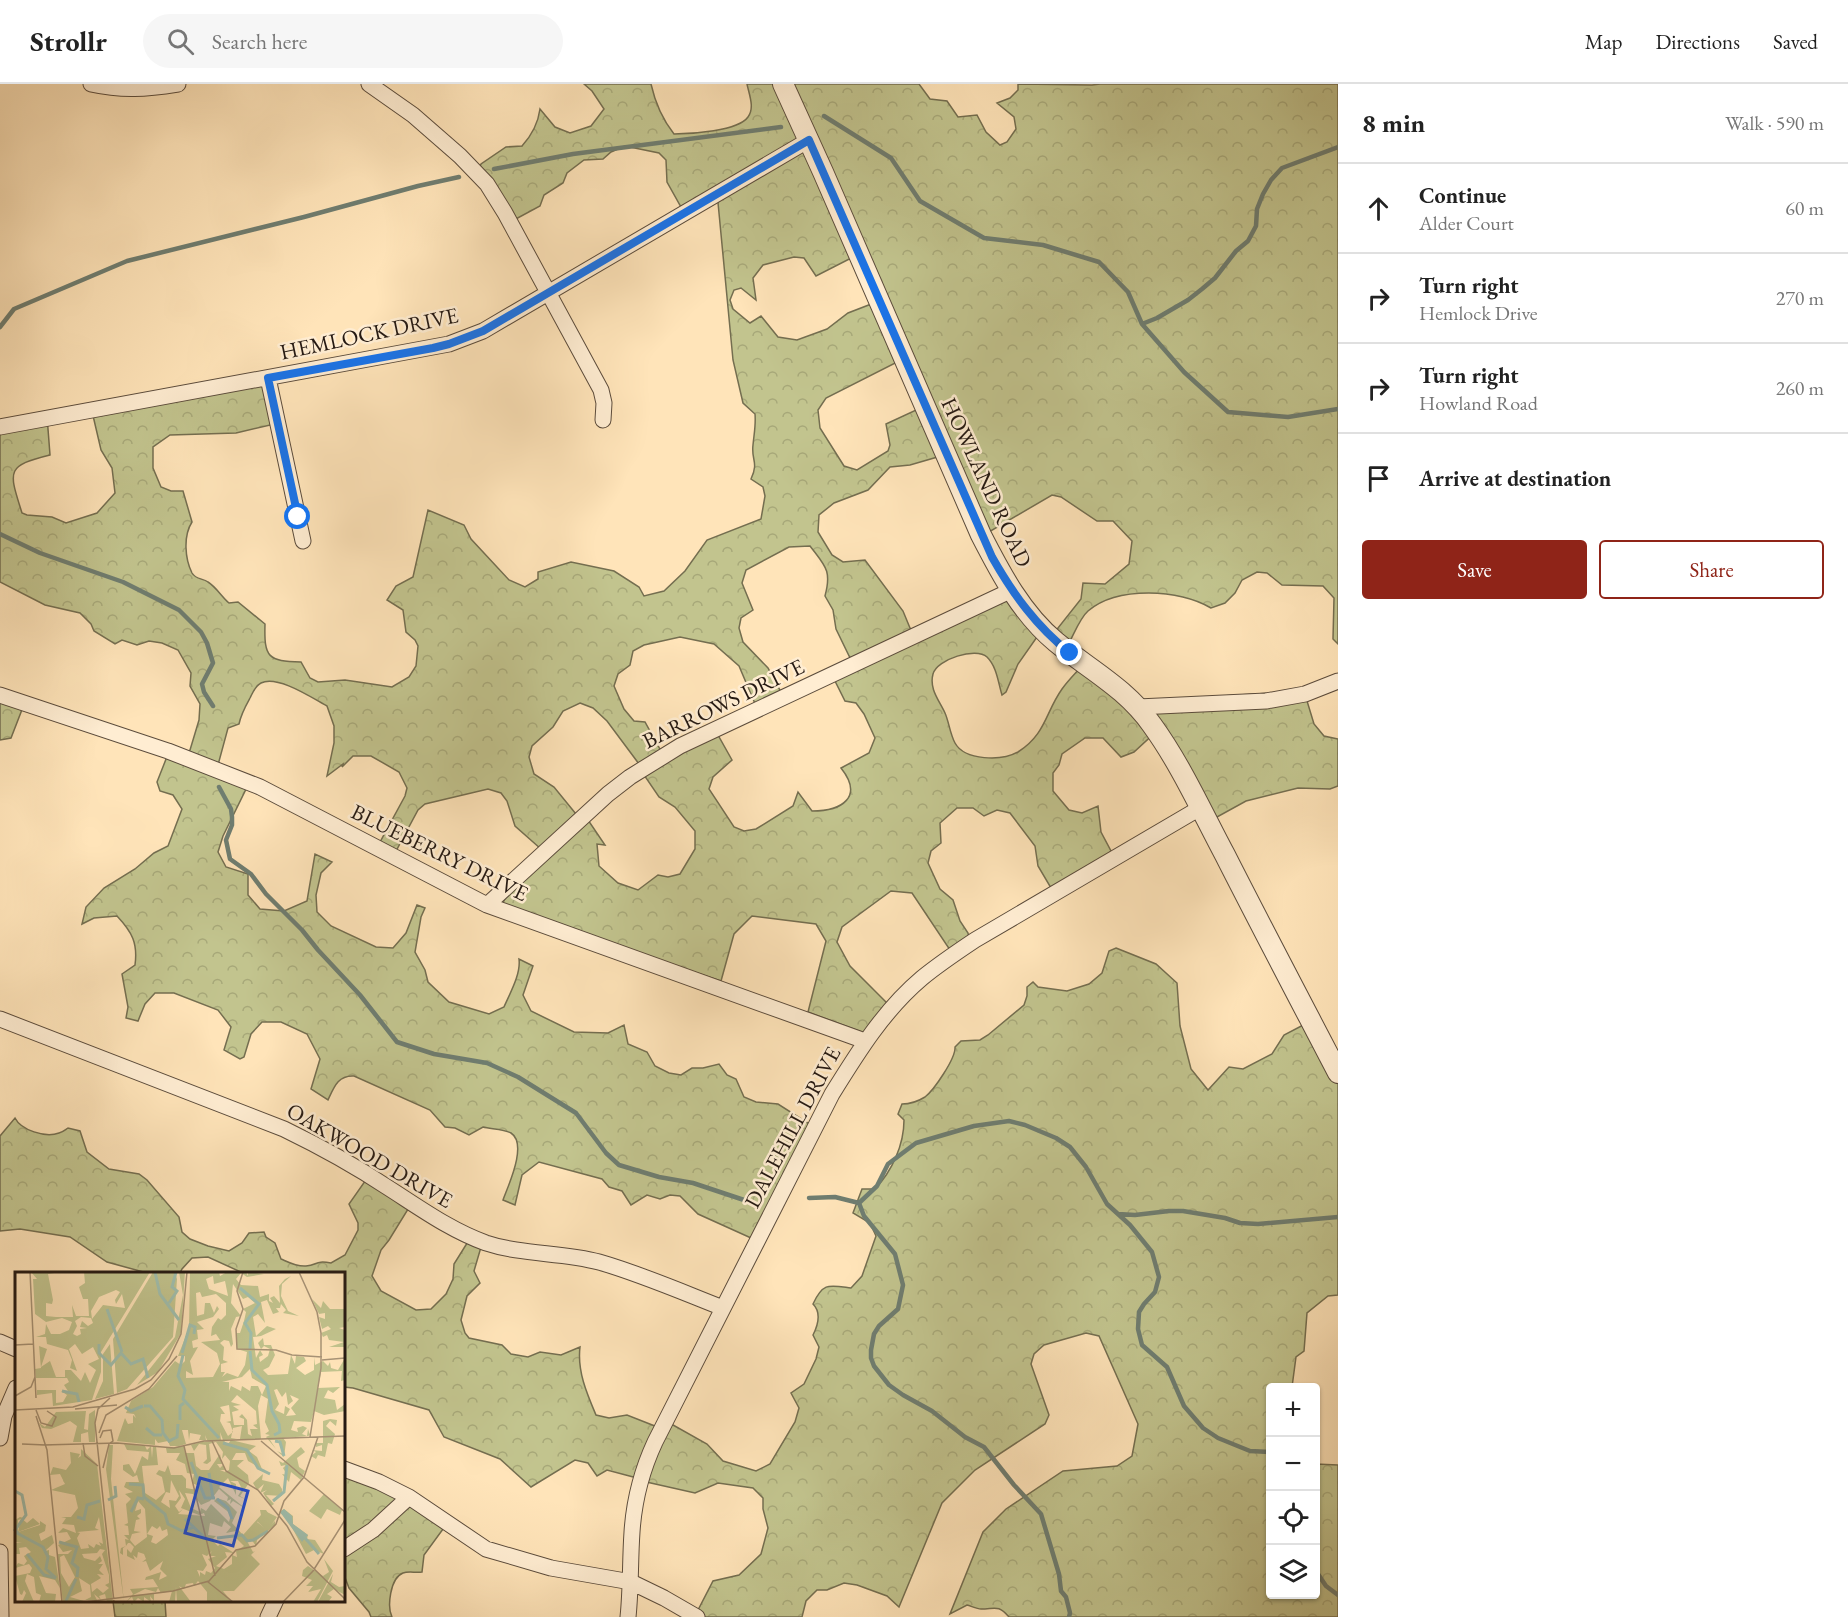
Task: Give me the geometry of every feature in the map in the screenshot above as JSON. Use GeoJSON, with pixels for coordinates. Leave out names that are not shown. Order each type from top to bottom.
{"type":"FeatureCollection","features":[{"type":"Feature","properties":{"kind":"street"},"geometry":{"type":"LineString","coordinates":[[92,84],[121,90],[178,84]]}},
{"type":"Feature","properties":{"kind":"street"},"geometry":{"type":"LineString","coordinates":[[369,84],[413,115],[460,156],[487,184],[601,390],[604,403],[603,420]]}},
{"type":"Feature","properties":{"kind":"street","name":"HOWLAND ROAD"},"geometry":{"type":"LineString","coordinates":[[783,84],[981,535],[997,565],[1033,619],[1070,653],[1126,694],[1153,726],[1200,808],[1338,1072]]}},
{"type":"Feature","properties":{"kind":"street","name":"HEMLOCK DRIVE"},"geometry":{"type":"LineString","coordinates":[[0,427],[449,344],[483,331],[809,140]]}},
{"type":"Feature","properties":{"kind":"street"},"geometry":{"type":"LineString","coordinates":[[268,378],[303,541]]}},
{"type":"Feature","properties":{"kind":"street","name":"BARROWS DRIVE"},"geometry":{"type":"LineString","coordinates":[[487,905],[588,811],[654,761],[680,746],[1012,590]]}},
{"type":"Feature","properties":{"kind":"street"},"geometry":{"type":"LineString","coordinates":[[1138,707],[1266,701],[1305,694],[1338,681]]}},
{"type":"Feature","properties":{"kind":"street","name":"BLUEBERRY DRIVE"},"geometry":{"type":"LineString","coordinates":[[0,695],[189,758],[260,787],[487,905],[865,1041]]}},
{"type":"Feature","properties":{"kind":"street","name":"DALEHILL DRIVE"},"geometry":{"type":"LineString","coordinates":[[628,1617],[632,1532],[646,1463],[832,1094],[865,1041],[897,1002],[946,959],[1200,808]]}},
{"type":"Feature","properties":{"kind":"street","name":"OAKWOOD DRIVE"},"geometry":{"type":"LineString","coordinates":[[0,1019],[284,1129],[386,1186],[432,1218],[488,1243],[598,1262],[723,1308]]}},
{"type":"Feature","properties":{"kind":"street"},"geometry":{"type":"LineString","coordinates":[[0,1342],[15,1349]]}},
{"type":"Feature","properties":{"kind":"street"},"geometry":{"type":"LineString","coordinates":[[0,1438],[4,1416],[15,1390]]}},
{"type":"Feature","properties":{"kind":"street"},"geometry":{"type":"LineString","coordinates":[[345,1469],[379,1482],[409,1497],[486,1549],[551,1568],[631,1582],[697,1617]]}},
{"type":"Feature","properties":{"kind":"street"},"geometry":{"type":"LineString","coordinates":[[345,1548],[372,1530],[409,1497]]}},
{"type":"Feature","properties":{"kind":"street"},"geometry":{"type":"LineString","coordinates":[[0,1552],[1,1617]]}},
{"type":"Feature","properties":{"kind":"street"},"geometry":{"type":"LineString","coordinates":[[268,1617],[275,1602]]}},
{"type":"Feature","properties":{"kind":"green space"},"geometry":{"type":"Polygon","coordinates":[[[584,84],[651,84],[666,123],[674,134],[682,134],[725,129],[743,122],[751,109],[747,84],[919,84],[930,99],[947,101],[958,117],[977,115],[986,132],[1000,145],[1007,142],[1016,129],[1014,117],[997,103],[1010,98],[1018,90],[1018,84],[1338,84],[1338,644],[1333,639],[1334,598],[1323,586],[1282,585],[1267,573],[1257,572],[1242,580],[1235,593],[1225,603],[1211,608],[1183,597],[1166,594],[1131,594],[1115,597],[1100,603],[1085,614],[1069,643],[1054,633],[1081,599],[1083,583],[1105,584],[1129,564],[1132,541],[1113,521],[1097,521],[1061,497],[1052,495],[989,532],[948,454],[910,465],[890,467],[868,490],[834,503],[819,515],[818,532],[832,555],[843,562],[865,560],[903,611],[913,630],[1009,585],[1044,627],[1018,664],[1006,692],[1002,695],[993,665],[982,654],[957,656],[936,669],[932,679],[933,690],[945,713],[955,743],[967,753],[984,758],[994,758],[1018,752],[1040,730],[1062,689],[1086,661],[1139,701],[1304,691],[1314,724],[1324,736],[1338,739],[1338,786],[1330,789],[1298,788],[1246,801],[1208,822],[1158,730],[1134,752],[1121,757],[1103,738],[1085,738],[1062,754],[1059,765],[1053,773],[1053,791],[1069,810],[1082,813],[1098,806],[1101,832],[1111,851],[1108,855],[1051,888],[1038,866],[1035,846],[1010,813],[997,810],[984,816],[973,808],[957,808],[940,823],[941,843],[931,851],[928,863],[940,889],[953,900],[969,938],[950,950],[912,893],[891,891],[842,927],[837,942],[850,966],[889,1005],[867,1034],[808,1012],[826,941],[816,924],[752,916],[734,934],[721,981],[546,923],[503,903],[508,891],[541,849],[515,826],[507,801],[501,793],[488,789],[425,804],[418,810],[395,853],[379,844],[407,788],[399,772],[371,756],[353,756],[342,767],[343,764],[327,776],[334,743],[334,726],[327,706],[295,689],[268,681],[254,689],[239,724],[228,728],[218,765],[250,781],[223,836],[218,852],[226,867],[248,874],[248,895],[260,909],[284,911],[307,901],[315,854],[332,862],[321,873],[316,895],[317,912],[331,926],[376,947],[393,948],[406,933],[417,905],[425,908],[421,917],[415,952],[425,970],[428,982],[449,1002],[489,1014],[504,1007],[517,977],[519,959],[533,966],[523,995],[531,1011],[574,1032],[608,1033],[624,1025],[628,1044],[647,1052],[655,1066],[669,1073],[681,1075],[692,1068],[719,1064],[727,1075],[736,1079],[744,1097],[756,1102],[778,1104],[811,1125],[751,1238],[698,1214],[680,1196],[670,1195],[660,1199],[647,1195],[631,1205],[622,1191],[609,1187],[602,1179],[539,1162],[522,1175],[515,1205],[503,1200],[517,1155],[516,1138],[511,1133],[483,1127],[469,1135],[455,1128],[445,1127],[430,1110],[354,1076],[340,1080],[328,1100],[311,1089],[320,1059],[307,1034],[281,1022],[262,1022],[251,1034],[244,1057],[240,1059],[224,1050],[231,1027],[218,1010],[174,993],[155,993],[145,1004],[138,1021],[126,1018],[128,1007],[122,974],[135,965],[136,950],[133,938],[117,916],[94,918],[82,924],[86,907],[104,888],[135,869],[154,853],[168,846],[182,809],[173,795],[160,791],[157,782],[170,749],[186,753],[190,750],[199,720],[200,704],[190,686],[191,673],[178,650],[162,643],[149,641],[137,645],[122,640],[115,644],[94,631],[91,624],[80,613],[45,605],[0,582],[0,424],[47,416],[50,455],[18,467],[13,479],[22,513],[52,517],[66,523],[97,513],[115,493],[112,468],[101,450],[91,407],[267,373],[279,423],[236,433],[170,435],[153,447],[153,468],[161,487],[171,491],[183,491],[192,522],[187,534],[186,548],[194,575],[211,584],[229,603],[238,602],[265,624],[267,651],[270,655],[275,659],[301,662],[310,678],[318,682],[345,680],[392,687],[409,677],[416,666],[418,646],[406,632],[403,610],[387,600],[396,586],[413,577],[428,510],[464,525],[471,539],[509,580],[525,587],[538,579],[538,572],[571,562],[614,571],[639,587],[644,596],[664,591],[685,571],[707,540],[761,519],[765,496],[763,487],[751,479],[755,465],[753,450],[755,414],[743,403],[733,360],[717,192],[681,207],[667,182],[666,160],[659,153],[625,146],[611,152],[603,159],[584,160],[567,173],[563,183],[544,195],[540,206],[514,220],[479,169],[481,164],[506,147],[522,146],[534,129],[540,109],[555,127],[570,133],[591,126],[604,109],[592,91],[584,84]],[[859,254],[816,276],[804,258],[794,257],[763,265],[753,278],[756,300],[741,288],[734,290],[730,300],[733,309],[750,323],[761,316],[778,337],[797,340],[827,329],[848,313],[879,301],[859,254]],[[903,359],[826,398],[818,410],[820,428],[844,466],[857,470],[888,451],[890,445],[886,424],[925,406],[903,359]],[[810,546],[789,547],[746,570],[742,583],[753,610],[741,618],[739,628],[743,642],[768,668],[782,694],[756,706],[739,666],[714,644],[680,637],[644,645],[633,651],[630,665],[618,674],[614,686],[624,709],[634,721],[645,722],[661,751],[714,728],[732,760],[713,777],[709,789],[734,827],[744,831],[756,829],[793,806],[798,792],[812,811],[840,805],[850,794],[848,778],[841,768],[869,753],[875,738],[864,714],[856,703],[845,701],[831,673],[851,660],[836,629],[833,610],[825,596],[828,580],[826,569],[810,546]],[[580,703],[563,711],[553,727],[532,746],[529,757],[534,774],[554,787],[576,814],[584,814],[605,845],[597,844],[599,866],[618,883],[638,890],[658,875],[668,877],[680,874],[695,849],[695,831],[675,807],[659,797],[639,764],[607,721],[593,708],[580,703]]]}},
{"type":"Feature","properties":{"kind":"green space"},"geometry":{"type":"Polygon","coordinates":[[[0,693],[23,707],[11,738],[0,740],[0,693]]]}},
{"type":"Feature","properties":{"kind":"green space"},"geometry":{"type":"Polygon","coordinates":[[[1116,948],[1156,964],[1177,983],[1180,1026],[1191,1069],[1208,1090],[1229,1067],[1243,1069],[1272,1054],[1284,1035],[1307,1023],[1338,1073],[1338,1295],[1328,1296],[1307,1313],[1304,1351],[1296,1357],[1293,1383],[1266,1383],[1266,1599],[1320,1599],[1320,1464],[1338,1465],[1338,1617],[1009,1617],[999,1609],[979,1609],[967,1605],[950,1614],[983,1532],[1006,1509],[1063,1471],[1117,1466],[1132,1456],[1138,1424],[1099,1336],[1086,1333],[1044,1345],[1034,1354],[1031,1364],[1049,1415],[1045,1424],[975,1470],[942,1503],[899,1607],[887,1596],[857,1585],[844,1583],[827,1590],[817,1590],[806,1601],[802,1617],[699,1617],[697,1612],[713,1581],[739,1575],[761,1554],[768,1528],[763,1509],[763,1498],[753,1488],[718,1483],[695,1493],[607,1470],[597,1476],[588,1463],[575,1460],[531,1487],[500,1459],[444,1437],[429,1410],[345,1387],[345,1272],[241,1272],[208,1257],[192,1258],[180,1272],[143,1272],[107,1262],[70,1237],[20,1229],[0,1231],[0,1136],[15,1118],[22,1126],[41,1134],[62,1132],[68,1128],[80,1131],[87,1152],[109,1169],[139,1174],[147,1180],[179,1217],[182,1232],[190,1239],[229,1251],[242,1243],[249,1233],[264,1232],[266,1237],[275,1243],[281,1259],[299,1266],[319,1262],[331,1263],[345,1255],[358,1230],[358,1223],[349,1204],[370,1174],[410,1206],[381,1250],[372,1276],[381,1291],[416,1310],[431,1309],[446,1294],[453,1279],[454,1264],[474,1232],[484,1237],[474,1271],[480,1283],[467,1296],[461,1320],[469,1338],[502,1345],[511,1354],[528,1357],[540,1352],[561,1355],[580,1347],[581,1374],[596,1415],[609,1418],[627,1415],[660,1428],[666,1421],[707,1444],[723,1461],[756,1471],[770,1464],[795,1422],[799,1408],[791,1393],[804,1384],[819,1347],[813,1335],[818,1311],[813,1304],[824,1288],[837,1286],[851,1288],[862,1276],[876,1236],[870,1223],[853,1213],[862,1189],[875,1189],[887,1174],[896,1157],[902,1139],[904,1120],[898,1114],[902,1104],[917,1101],[929,1093],[944,1074],[955,1047],[961,1041],[980,1040],[1024,1005],[1027,987],[1033,982],[1038,987],[1067,991],[1089,984],[1102,973],[1109,951],[1116,948]]]}},
{"type":"Feature","properties":{"kind":"green space"},"geometry":{"type":"Polygon","coordinates":[[[345,1470],[446,1525],[424,1555],[422,1572],[403,1573],[392,1586],[390,1600],[392,1617],[371,1617],[349,1588],[345,1578],[345,1470]]]}},
{"type":"Feature","properties":{"kind":"green space"},"geometry":{"type":"Polygon","coordinates":[[[113,1602],[165,1602],[166,1617],[115,1617],[113,1602]]]}},
{"type":"Feature","properties":{"kind":"waterway"},"geometry":{"type":"LineString","coordinates":[[824,116],[891,158],[920,201],[984,238],[1043,245],[1099,262],[1128,292],[1142,324],[1184,372],[1228,412],[1288,417],[1338,409]]}},
{"type":"Feature","properties":{"kind":"waterway"},"geometry":{"type":"LineString","coordinates":[[494,169],[573,154],[781,127]]}},
{"type":"Feature","properties":{"kind":"waterway"},"geometry":{"type":"LineString","coordinates":[[1142,324],[1188,300],[1215,278],[1236,251],[1248,241],[1256,226],[1257,209],[1263,194],[1271,180],[1282,168],[1338,147]]}},
{"type":"Feature","properties":{"kind":"waterway"},"geometry":{"type":"LineString","coordinates":[[0,327],[14,309],[127,261],[459,177]]}},
{"type":"Feature","properties":{"kind":"waterway"},"geometry":{"type":"LineString","coordinates":[[0,534],[40,553],[123,582],[179,610],[201,632],[207,643],[213,663],[202,684],[213,706]]}},
{"type":"Feature","properties":{"kind":"waterway"},"geometry":{"type":"LineString","coordinates":[[219,787],[231,809],[232,825],[226,840],[230,859],[251,874],[266,894],[302,930],[360,995],[397,1042],[434,1054],[487,1063],[518,1077],[576,1113],[606,1153],[619,1165],[659,1177],[693,1183],[750,1202]]}},
{"type":"Feature","properties":{"kind":"waterway"},"geometry":{"type":"LineString","coordinates":[[809,1198],[835,1197],[859,1203],[877,1186],[888,1164],[916,1143],[974,1126],[1009,1121],[1056,1138],[1070,1147],[1086,1167],[1107,1204],[1130,1225],[1152,1252],[1159,1277],[1155,1292],[1139,1312],[1138,1329],[1142,1345],[1167,1367],[1184,1406],[1203,1428],[1218,1438],[1250,1451],[1266,1452]]}},
{"type":"Feature","properties":{"kind":"waterway"},"geometry":{"type":"LineString","coordinates":[[859,1203],[864,1216],[895,1254],[903,1285],[898,1309],[879,1326],[874,1334],[871,1350],[874,1366],[889,1385],[932,1411],[965,1437],[984,1447],[1041,1514],[1059,1574],[1061,1591],[1066,1597],[1069,1617]]}},
{"type":"Feature","properties":{"kind":"waterway"},"geometry":{"type":"LineString","coordinates":[[1118,1214],[1183,1211],[1225,1218],[1240,1223],[1258,1224],[1338,1217]]}},
{"type":"Feature","properties":{"kind":"waterway"},"geometry":{"type":"LineString","coordinates":[[1320,1577],[1326,1586],[1338,1595]]}},
{"type":"Feature","properties":{"kind":"route"},"geometry":{"type":"LineString","coordinates":[[298,517],[268,378],[433,348],[483,331],[809,140],[992,557],[1033,619],[1070,653]]}}]}
